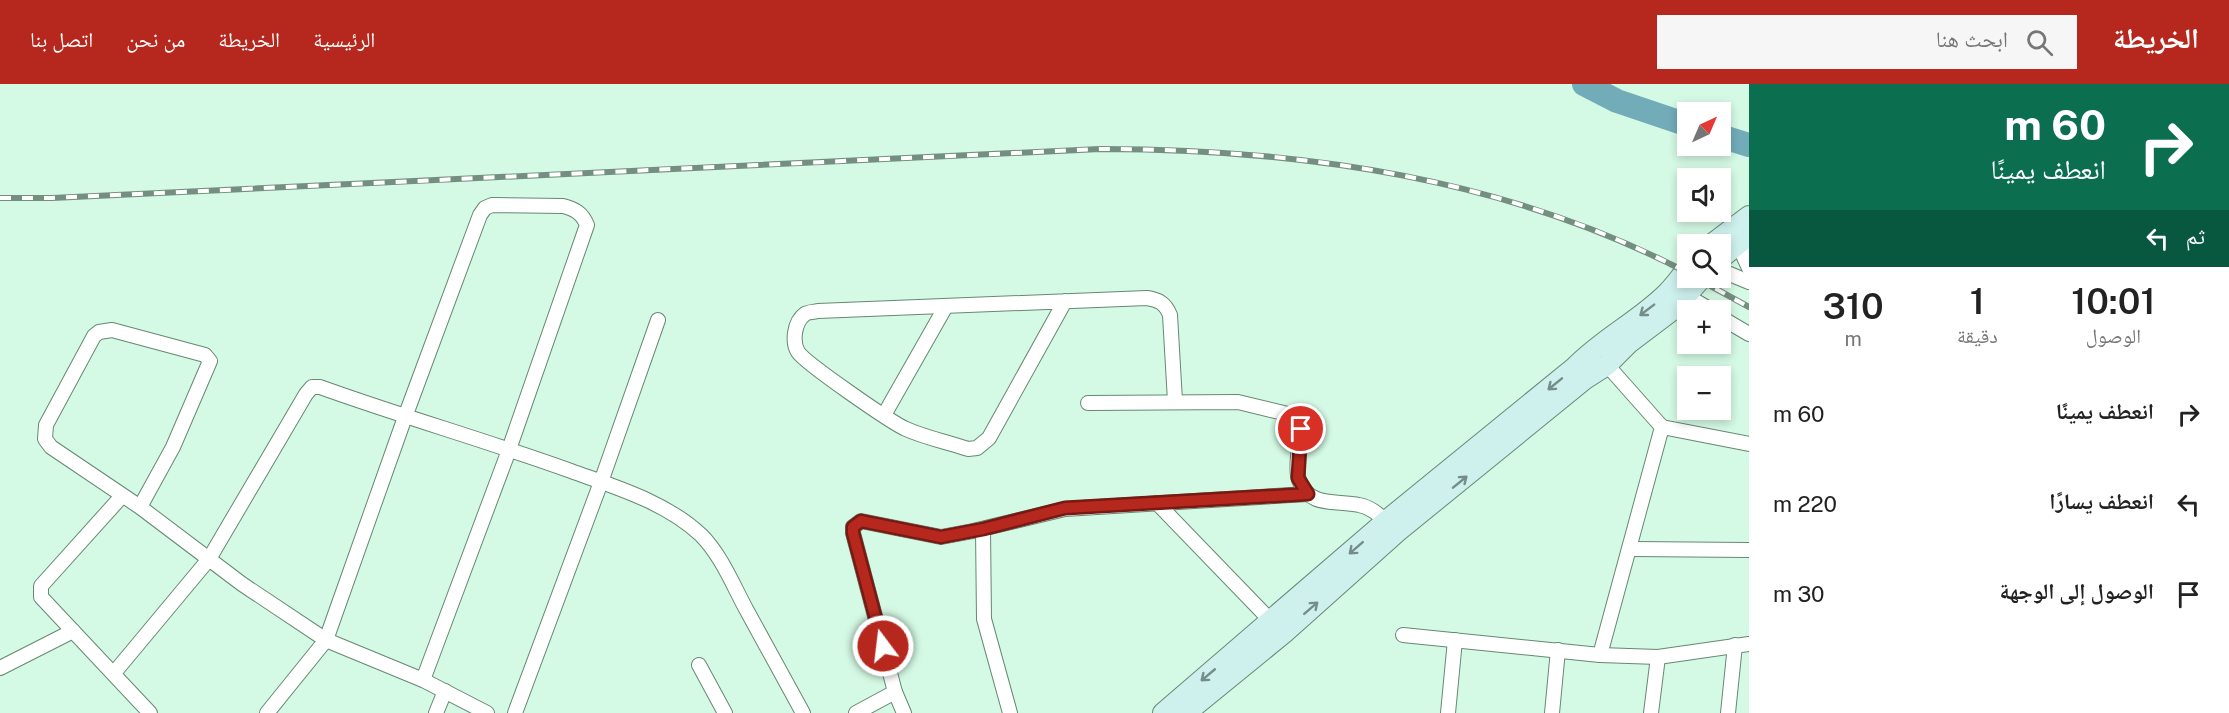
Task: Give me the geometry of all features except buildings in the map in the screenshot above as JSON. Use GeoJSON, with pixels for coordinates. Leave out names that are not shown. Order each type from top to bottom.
{"type":"FeatureCollection","features":[{"type":"Feature","properties":{"kind":"main road"},"geometry":{"type":"LineString","coordinates":[[1725,234],[1749,216]]}},
{"type":"Feature","properties":{"kind":"main road"},"geometry":{"type":"LineString","coordinates":[[1731,250],[1746,238]]}},
{"type":"Feature","properties":{"kind":"main road"},"geometry":{"type":"LineString","coordinates":[[1186,713],[1386,521],[1594,349],[1656,303],[1677,281]]}},
{"type":"Feature","properties":{"kind":"main road"},"geometry":{"type":"LineString","coordinates":[[1163,713],[1397,532],[1585,379],[1606,365],[1629,343],[1674,309],[1694,288]]}},
{"type":"Feature","properties":{"kind":"main road"},"geometry":{"type":"LineString","coordinates":[[1594,349],[1608,350],[1606,365]]}},
{"type":"Feature","properties":{"kind":"street"},"geometry":{"type":"LineString","coordinates":[[267,713],[326,640],[480,215],[485,208],[492,205],[563,206],[574,209],[583,216],[587,225],[510,449],[423,680]]}},
{"type":"Feature","properties":{"kind":"street"},"geometry":{"type":"LineString","coordinates":[[1746,238],[1742,253],[1749,268]]}},
{"type":"Feature","properties":{"kind":"street"},"geometry":{"type":"LineString","coordinates":[[1731,275],[1749,282]]}},
{"type":"Feature","properties":{"kind":"street"},"geometry":{"type":"LineString","coordinates":[[1687,296],[1694,300]]}},
{"type":"Feature","properties":{"kind":"street"},"geometry":{"type":"LineString","coordinates":[[1065,301],[984,444],[977,448],[968,449],[905,429],[813,366],[798,352],[795,331],[798,321],[806,314],[818,311],[1065,301],[1147,298],[1158,300],[1167,307],[1170,315],[1175,401]]}},
{"type":"Feature","properties":{"kind":"street"},"geometry":{"type":"LineString","coordinates":[[884,415],[946,306]]}},
{"type":"Feature","properties":{"kind":"street"},"geometry":{"type":"LineString","coordinates":[[515,713],[601,482],[658,320]]}},
{"type":"Feature","properties":{"kind":"street"},"geometry":{"type":"LineString","coordinates":[[1731,323],[1749,334]]}},
{"type":"Feature","properties":{"kind":"street"},"geometry":{"type":"LineString","coordinates":[[140,507],[173,447],[210,361],[206,355],[112,330],[99,332],[94,336],[46,425],[45,439],[51,447],[140,507],[242,584],[326,640],[423,680],[487,713]]}},
{"type":"Feature","properties":{"kind":"street"},"geometry":{"type":"LineString","coordinates":[[1606,365],[1662,427],[1749,444]]}},
{"type":"Feature","properties":{"kind":"street"},"geometry":{"type":"LineString","coordinates":[[114,673],[209,559],[306,394],[312,387],[320,387],[405,417],[510,449],[601,482],[650,502],[679,518],[702,536],[721,564],[803,713]]}},
{"type":"Feature","properties":{"kind":"street"},"geometry":{"type":"LineString","coordinates":[[1088,403],[1238,402],[1292,415],[1301,429],[1298,478],[1308,494],[1326,503],[1358,505],[1371,509],[1386,521]]}},
{"type":"Feature","properties":{"kind":"street"},"geometry":{"type":"LineString","coordinates":[[1600,655],[1662,427]]}},
{"type":"Feature","properties":{"kind":"street"},"geometry":{"type":"LineString","coordinates":[[904,713],[896,692],[853,527],[861,521],[941,537],[1065,508],[1308,494]]}},
{"type":"Feature","properties":{"kind":"street"},"geometry":{"type":"LineString","coordinates":[[122,496],[41,586],[41,597],[150,713]]}},
{"type":"Feature","properties":{"kind":"street"},"geometry":{"type":"LineString","coordinates":[[1157,503],[1276,625]]}},
{"type":"Feature","properties":{"kind":"street"},"geometry":{"type":"LineString","coordinates":[[983,529],[984,619],[1010,713]]}},
{"type":"Feature","properties":{"kind":"street"},"geometry":{"type":"LineString","coordinates":[[1630,549],[1749,550]]}},
{"type":"Feature","properties":{"kind":"street"},"geometry":{"type":"LineString","coordinates":[[0,668],[73,631]]}},
{"type":"Feature","properties":{"kind":"street"},"geometry":{"type":"LineString","coordinates":[[1403,635],[1600,655],[1658,657],[1742,644],[1728,713]]}},
{"type":"Feature","properties":{"kind":"street"},"geometry":{"type":"LineString","coordinates":[[1448,713],[1455,640]]}},
{"type":"Feature","properties":{"kind":"street"},"geometry":{"type":"LineString","coordinates":[[1552,713],[1558,650]]}},
{"type":"Feature","properties":{"kind":"street"},"geometry":{"type":"LineString","coordinates":[[1652,713],[1658,657]]}},
{"type":"Feature","properties":{"kind":"street"},"geometry":{"type":"LineString","coordinates":[[699,665],[725,713]]}},
{"type":"Feature","properties":{"kind":"street"},"geometry":{"type":"LineString","coordinates":[[436,713],[445,691]]}},
{"type":"Feature","properties":{"kind":"street"},"geometry":{"type":"LineString","coordinates":[[856,713],[896,692]]}},
{"type":"Feature","properties":{"kind":"waterway"},"geometry":{"type":"LineString","coordinates":[[1584,84],[1617,101],[1677,121]]}},
{"type":"Feature","properties":{"kind":"waterway"},"geometry":{"type":"LineString","coordinates":[[1731,139],[1749,145]]}},
{"type":"Feature","properties":{"kind":"railway"},"geometry":{"type":"LineString","coordinates":[[0,198],[52,198],[1100,149],[1176,150],[1327,163],[1402,175],[1476,192],[1548,214],[1619,240],[1677,268]]}},
{"type":"Feature","properties":{"kind":"railway"},"geometry":{"type":"LineString","coordinates":[[1714,288],[1749,307]]}},
{"type":"Feature","properties":{"kind":"route"},"geometry":{"type":"LineString","coordinates":[[883,646],[853,533],[856,523],[861,521],[941,537],[1065,508],[1308,494],[1298,478],[1301,429]]}}]}
